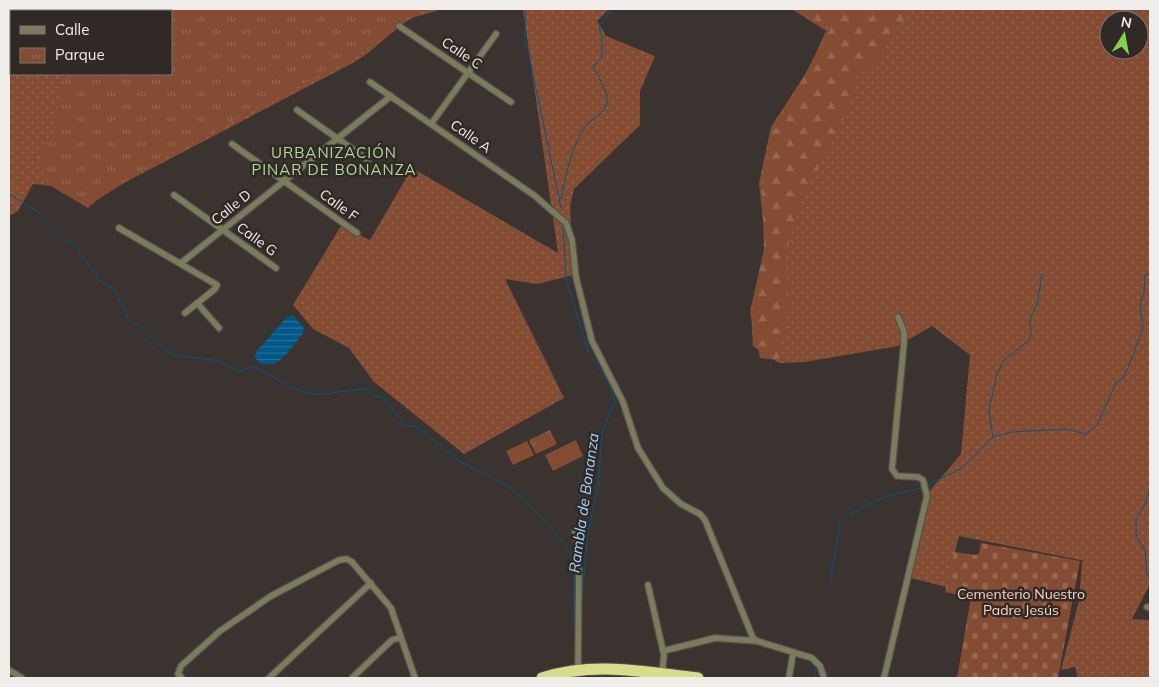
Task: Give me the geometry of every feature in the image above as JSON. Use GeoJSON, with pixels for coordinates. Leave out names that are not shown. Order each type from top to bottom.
{"type":"FeatureCollection","features":[{"type":"Feature","properties":{"kind":"highway"},"geometry":{"type":"LineString","coordinates":[[542,678],[578,670],[608,673],[662,674],[698,678]]}},
{"type":"Feature","properties":{"kind":"street","name":"Calle C"},"geometry":{"type":"LineString","coordinates":[[399,26],[469,72],[510,102]]}},
{"type":"Feature","properties":{"kind":"street"},"geometry":{"type":"LineString","coordinates":[[431,124],[496,34]]}},
{"type":"Feature","properties":{"kind":"street","name":"Calle A"},"geometry":{"type":"LineString","coordinates":[[370,82],[563,219],[570,231],[576,277],[592,340],[623,402],[638,448],[663,488],[681,504],[700,514],[705,520],[749,632],[757,642]]}},
{"type":"Feature","properties":{"kind":"street","name":"Calle D"},"geometry":{"type":"LineString","coordinates":[[182,263],[391,96]]}},
{"type":"Feature","properties":{"kind":"street"},"geometry":{"type":"LineString","coordinates":[[297,110],[368,160]]}},
{"type":"Feature","properties":{"kind":"street","name":"Calle F"},"geometry":{"type":"LineString","coordinates":[[232,144],[357,233]]}},
{"type":"Feature","properties":{"kind":"street","name":"Calle G"},"geometry":{"type":"LineString","coordinates":[[174,195],[276,268]]}},
{"type":"Feature","properties":{"kind":"street"},"geometry":{"type":"LineString","coordinates":[[119,228],[182,263],[217,286],[185,313]]}},
{"type":"Feature","properties":{"kind":"street"},"geometry":{"type":"LineString","coordinates":[[197,303],[218,328]]}},
{"type":"Feature","properties":{"kind":"street"},"geometry":{"type":"LineString","coordinates":[[884,678],[927,496],[923,480],[918,477],[897,476],[892,469],[904,343],[904,332],[898,317]]}},
{"type":"Feature","properties":{"kind":"street"},"geometry":{"type":"LineString","coordinates":[[575,532],[579,555],[578,670]]}},
{"type":"Feature","properties":{"kind":"street"},"geometry":{"type":"LineString","coordinates":[[182,678],[178,674],[181,666],[220,631],[271,596],[339,560],[347,559],[352,562],[391,608],[415,678]]}},
{"type":"Feature","properties":{"kind":"street"},"geometry":{"type":"LineString","coordinates":[[269,678],[370,583]]}},
{"type":"Feature","properties":{"kind":"street"},"geometry":{"type":"LineString","coordinates":[[648,585],[663,651],[662,674]]}},
{"type":"Feature","properties":{"kind":"street"},"geometry":{"type":"LineString","coordinates":[[352,678],[392,640],[400,637]]}},
{"type":"Feature","properties":{"kind":"street"},"geometry":{"type":"LineString","coordinates":[[663,651],[715,638],[757,642],[817,662],[824,678]]}},
{"type":"Feature","properties":{"kind":"street"},"geometry":{"type":"LineString","coordinates":[[789,678],[793,653]]}},
{"type":"Feature","properties":{"kind":"street"},"geometry":{"type":"LineString","coordinates":[[9,670],[22,678]]}},
{"type":"Feature","properties":{"kind":"green space"},"geometry":{"type":"Polygon","coordinates":[[[9,9],[443,9],[408,19],[367,54],[351,64],[105,193],[88,208],[51,186],[33,184],[18,211],[9,216],[9,9]]]}},
{"type":"Feature","properties":{"kind":"green space"},"geometry":{"type":"Polygon","coordinates":[[[425,9],[351,59],[162,158],[88,206],[52,186],[36,162],[53,133],[64,79],[83,75],[172,75],[172,10],[90,10],[425,9]]]}},
{"type":"Feature","properties":{"kind":"green space"},"geometry":{"type":"Polygon","coordinates":[[[523,9],[609,9],[597,21],[606,36],[655,56],[640,91],[640,125],[574,189],[570,206],[574,275],[537,284],[505,279],[564,398],[464,454],[374,382],[349,348],[313,329],[293,305],[341,226],[370,240],[412,168],[558,253],[523,9]]]}},
{"type":"Feature","properties":{"kind":"green space"},"geometry":{"type":"Polygon","coordinates":[[[791,9],[863,9],[868,20],[879,9],[913,9],[896,29],[880,58],[854,79],[857,91],[798,209],[786,253],[789,304],[779,360],[760,358],[750,312],[764,249],[762,191],[774,129],[831,28],[791,9]]]}},
{"type":"Feature","properties":{"kind":"green space"},"geometry":{"type":"Polygon","coordinates":[[[792,9],[1150,9],[1150,584],[1132,619],[1150,620],[1150,678],[1078,678],[1075,667],[1061,670],[1079,601],[1082,562],[1085,561],[959,536],[946,587],[907,577],[928,493],[961,454],[970,355],[932,326],[898,346],[805,362],[779,363],[753,346],[751,310],[766,247],[759,183],[771,127],[808,70],[826,31],[792,9]]]}},
{"type":"Feature","properties":{"kind":"green space"},"geometry":{"type":"Polygon","coordinates":[[[550,430],[557,444],[536,454],[529,440],[550,430]]]}},
{"type":"Feature","properties":{"kind":"green space"},"geometry":{"type":"Polygon","coordinates":[[[576,440],[583,456],[553,471],[545,455],[576,440]]]}},
{"type":"Feature","properties":{"kind":"green space"},"geometry":{"type":"Polygon","coordinates":[[[527,441],[534,455],[513,465],[506,451],[527,441]]]}},
{"type":"Feature","properties":{"kind":"green space","name":"Cementerio Nuestro Padre Jesús"},"geometry":{"type":"Polygon","coordinates":[[[981,543],[1080,561],[1058,678],[957,678],[971,597],[945,592],[954,552],[979,554],[981,543]]]}},
{"type":"Feature","properties":{"kind":"water"},"geometry":{"type":"Polygon","coordinates":[[[293,316],[303,326],[304,332],[285,356],[275,364],[261,364],[255,358],[256,352],[287,317],[293,316]]]}},
{"type":"Feature","properties":{"kind":"waterway","name":"Rambla de Bonanza"},"geometry":{"type":"LineString","coordinates":[[525,9],[525,40],[561,208]]}},
{"type":"Feature","properties":{"kind":"waterway"},"geometry":{"type":"LineString","coordinates":[[561,199],[575,145],[587,125],[603,111],[607,103],[605,89],[593,67],[602,57],[602,37],[599,27],[612,9]]}},
{"type":"Feature","properties":{"kind":"waterway"},"geometry":{"type":"LineString","coordinates":[[9,194],[40,213],[67,240],[75,245],[99,280],[114,289],[128,317],[162,347],[175,355],[213,360],[241,371],[252,366],[300,391],[309,393],[323,394],[368,389],[376,396],[384,398],[405,425],[417,427],[459,461],[500,481],[522,497],[553,530],[574,557],[574,621]]}},
{"type":"Feature","properties":{"kind":"waterway","name":"Rambla de Bonanza"},"geometry":{"type":"LineString","coordinates":[[563,227],[566,279],[589,353]]}},
{"type":"Feature","properties":{"kind":"waterway"},"geometry":{"type":"LineString","coordinates":[[928,485],[962,468],[993,437],[1012,432],[1066,429],[1086,434],[1097,425],[1116,383],[1123,378],[1128,368],[1143,328],[1140,306],[1144,291],[1145,275],[1150,273]]}},
{"type":"Feature","properties":{"kind":"waterway"},"geometry":{"type":"LineString","coordinates":[[993,437],[989,410],[997,374],[1004,360],[1027,342],[1031,335],[1030,318],[1037,305],[1042,274]]}},
{"type":"Feature","properties":{"kind":"waterway","name":"Rambla de Bonanza"},"geometry":{"type":"LineString","coordinates":[[582,599],[588,532],[598,487],[602,433],[615,400],[607,379],[592,358]]}},
{"type":"Feature","properties":{"kind":"waterway"},"geometry":{"type":"LineString","coordinates":[[830,583],[840,523],[869,503],[888,496],[922,488]]}},
{"type":"Feature","properties":{"kind":"waterway"},"geometry":{"type":"LineString","coordinates":[[1150,489],[1144,506],[1136,520],[1136,535],[1145,551],[1147,573],[1150,580]]}},
{"type":"Feature","properties":{"kind":"waterway"},"geometry":{"type":"LineString","coordinates":[[815,678],[816,665]]}},
{"type":"Feature","properties":{"kind":"district","name":"URBANIZACIÓN PINAR DE BONANZA"},"geometry":{"type":"Point","coordinates":[334,162]}}]}
